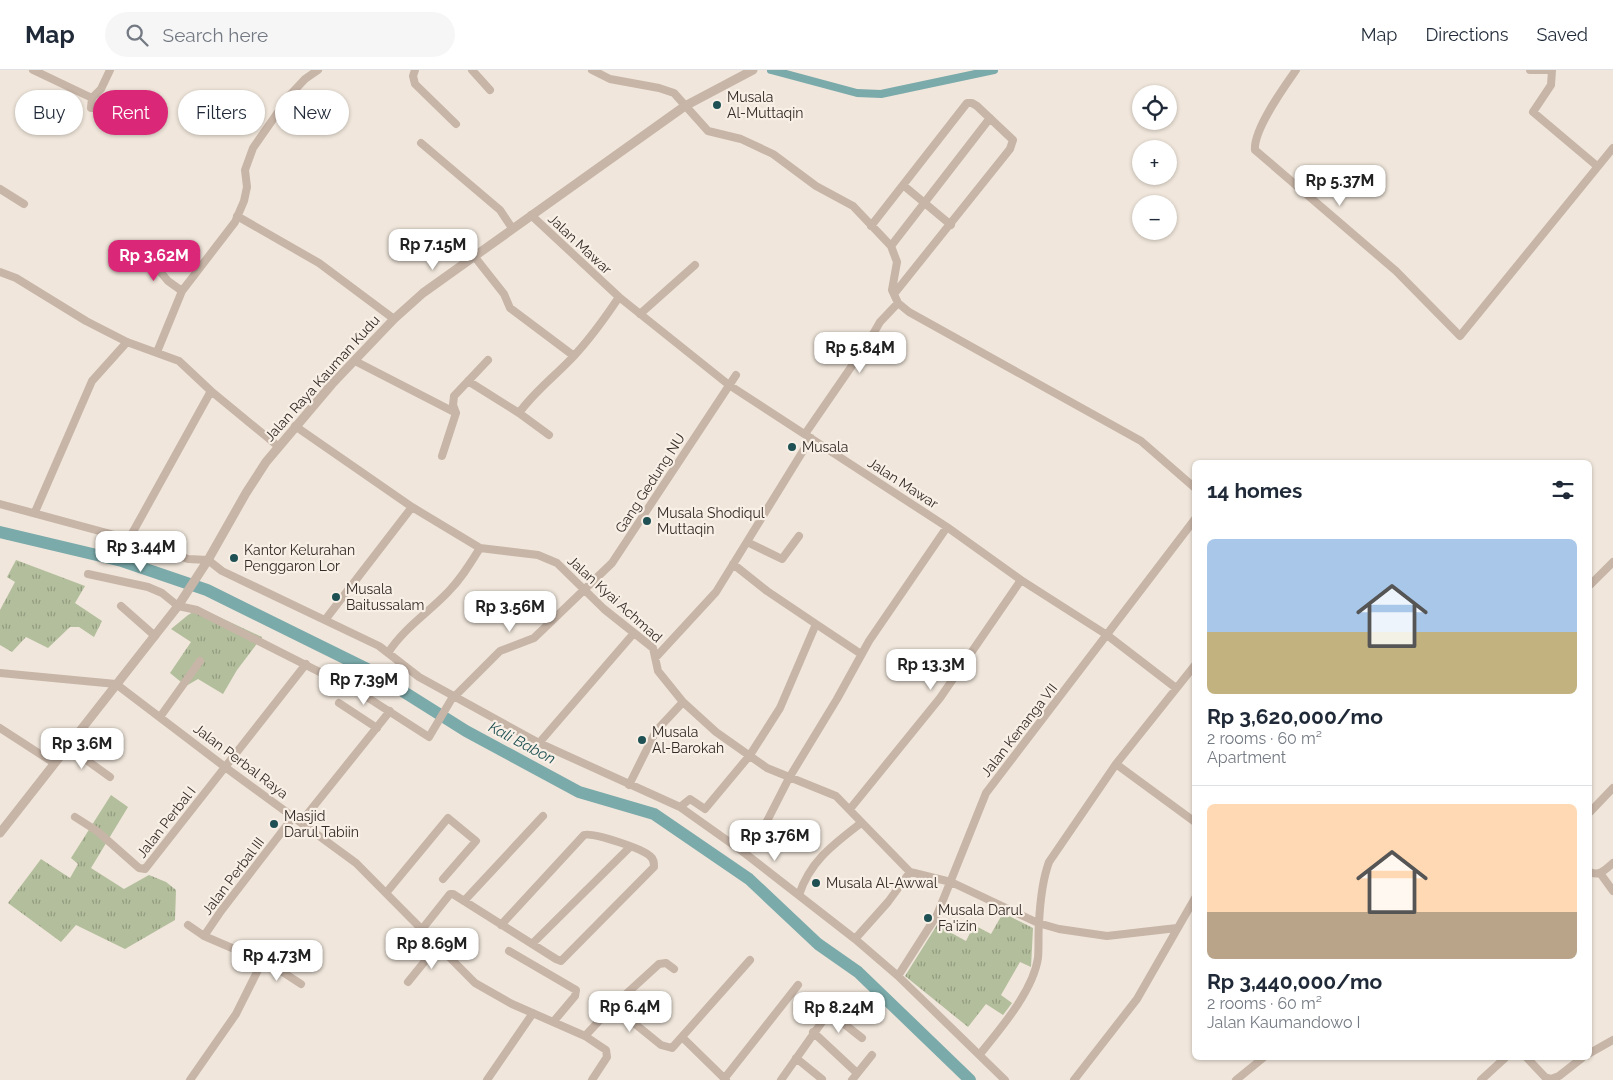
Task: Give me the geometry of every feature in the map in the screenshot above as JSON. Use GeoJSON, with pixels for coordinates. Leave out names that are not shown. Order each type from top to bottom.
{"type":"FeatureCollection","features":[{"type":"Feature","properties":{"kind":"street"},"geometry":{"type":"LineString","coordinates":[[32,70],[92,98]]}},
{"type":"Feature","properties":{"kind":"street"},"geometry":{"type":"LineString","coordinates":[[92,108],[92,98],[101,89],[110,70]]}},
{"type":"Feature","properties":{"kind":"street"},"geometry":{"type":"LineString","coordinates":[[157,352],[182,291],[219,245],[237,216],[244,201],[247,187],[245,170],[253,148],[290,95],[305,79],[317,70]]}},
{"type":"Feature","properties":{"kind":"street"},"geometry":{"type":"LineString","coordinates":[[415,70],[413,76],[415,84],[456,124]]}},
{"type":"Feature","properties":{"kind":"street"},"geometry":{"type":"LineString","coordinates":[[472,70],[490,90]]}},
{"type":"Feature","properties":{"kind":"street"},"geometry":{"type":"LineString","coordinates":[[592,70],[610,79],[670,91],[708,131],[741,139],[773,154],[816,186],[852,206],[891,246],[897,262],[892,284],[898,303],[920,320],[1091,412],[1140,441],[1192,485]]}},
{"type":"Feature","properties":{"kind":"street","name":"Jalan Raya Kauman Kudu"},"geometry":{"type":"LineString","coordinates":[[0,833],[178,605],[206,563],[246,493],[295,426],[394,319],[423,293],[512,228],[632,146],[685,106],[752,70]]}},
{"type":"Feature","properties":{"kind":"street"},"geometry":{"type":"LineString","coordinates":[[1296,70],[1263,123],[1255,142],[1255,150],[1396,271],[1460,336],[1613,148]]}},
{"type":"Feature","properties":{"kind":"street"},"geometry":{"type":"LineString","coordinates":[[1530,70],[1548,70]]}},
{"type":"Feature","properties":{"kind":"street"},"geometry":{"type":"LineString","coordinates":[[1552,70],[1550,85],[1533,112],[1598,166]]}},
{"type":"Feature","properties":{"kind":"street"},"geometry":{"type":"LineString","coordinates":[[871,226],[967,103],[974,104],[1013,140],[1012,144],[951,225],[894,294]]}},
{"type":"Feature","properties":{"kind":"street"},"geometry":{"type":"LineString","coordinates":[[891,246],[990,118]]}},
{"type":"Feature","properties":{"kind":"street"},"geometry":{"type":"LineString","coordinates":[[421,143],[493,204],[512,228]]}},
{"type":"Feature","properties":{"kind":"street"},"geometry":{"type":"LineString","coordinates":[[903,185],[951,225]]}},
{"type":"Feature","properties":{"kind":"street"},"geometry":{"type":"LineString","coordinates":[[0,189],[24,204]]}},
{"type":"Feature","properties":{"kind":"street","name":"Jalan Mawar"},"geometry":{"type":"LineString","coordinates":[[531,215],[619,297],[729,385],[947,527],[1021,580],[1107,635],[1176,688]]}},
{"type":"Feature","properties":{"kind":"street"},"geometry":{"type":"LineString","coordinates":[[237,216],[320,263],[394,319]]}},
{"type":"Feature","properties":{"kind":"street"},"geometry":{"type":"LineString","coordinates":[[138,256],[158,269],[168,281],[182,291]]}},
{"type":"Feature","properties":{"kind":"street"},"geometry":{"type":"LineString","coordinates":[[474,256],[504,294],[510,308],[574,356]]}},
{"type":"Feature","properties":{"kind":"street"},"geometry":{"type":"LineString","coordinates":[[640,314],[695,265]]}},
{"type":"Feature","properties":{"kind":"street"},"geometry":{"type":"LineString","coordinates":[[0,272],[16,278],[86,321],[127,342],[179,361],[211,391],[279,447]]}},
{"type":"Feature","properties":{"kind":"street"},"geometry":{"type":"LineString","coordinates":[[519,413],[527,402],[574,356],[598,328],[619,297]]}},
{"type":"Feature","properties":{"kind":"street"},"geometry":{"type":"LineString","coordinates":[[657,656],[716,592],[808,436],[880,322],[898,303]]}},
{"type":"Feature","properties":{"kind":"street"},"geometry":{"type":"LineString","coordinates":[[35,512],[92,381],[127,342]]}},
{"type":"Feature","properties":{"kind":"street"},"geometry":{"type":"LineString","coordinates":[[442,456],[456,412],[452,401],[488,360]]}},
{"type":"Feature","properties":{"kind":"street"},"geometry":{"type":"LineString","coordinates":[[355,361],[456,412]]}},
{"type":"Feature","properties":{"kind":"street","name":"Gang Gedung NU"},"geometry":{"type":"LineString","coordinates":[[390,711],[429,736],[453,699],[500,651],[534,638],[585,590],[615,559],[736,375]]}},
{"type":"Feature","properties":{"kind":"street"},"geometry":{"type":"LineString","coordinates":[[468,381],[519,413],[548,435]]}},
{"type":"Feature","properties":{"kind":"street"},"geometry":{"type":"LineString","coordinates":[[129,538],[211,391]]}},
{"type":"Feature","properties":{"kind":"street","name":"Jalan Kyai Achmad"},"geometry":{"type":"LineString","coordinates":[[295,426],[412,508],[480,548],[550,558],[604,609],[653,648],[657,656],[658,671],[682,702],[716,732],[767,768],[836,796],[910,872]]}},
{"type":"Feature","properties":{"kind":"street"},"geometry":{"type":"LineString","coordinates":[[0,504],[129,538],[188,559],[206,563],[374,643],[453,699],[539,744],[680,807],[742,851],[855,939],[898,976],[1005,1080]]}},
{"type":"Feature","properties":{"kind":"street"},"geometry":{"type":"LineString","coordinates":[[325,620],[412,508]]}},
{"type":"Feature","properties":{"kind":"street","name":"Jalan Kenanga VII"},"geometry":{"type":"LineString","coordinates":[[898,976],[933,923],[986,793],[1192,523]]}},
{"type":"Feature","properties":{"kind":"street"},"geometry":{"type":"LineString","coordinates":[[742,851],[766,823],[789,778],[891,605],[947,527]]}},
{"type":"Feature","properties":{"kind":"street"},"geometry":{"type":"LineString","coordinates":[[747,542],[782,559],[799,536]]}},
{"type":"Feature","properties":{"kind":"street"},"geometry":{"type":"LineString","coordinates":[[388,653],[414,621],[448,593],[468,568],[480,548]]}},
{"type":"Feature","properties":{"kind":"street"},"geometry":{"type":"LineString","coordinates":[[1592,583],[1613,562]]}},
{"type":"Feature","properties":{"kind":"street"},"geometry":{"type":"LineString","coordinates":[[734,564],[768,592],[861,654]]}},
{"type":"Feature","properties":{"kind":"street"},"geometry":{"type":"LineString","coordinates":[[88,574],[148,586],[162,593],[178,605],[197,610],[306,664],[390,711],[302,822]]}},
{"type":"Feature","properties":{"kind":"street"},"geometry":{"type":"LineString","coordinates":[[850,810],[944,693],[1021,580]]}},
{"type":"Feature","properties":{"kind":"street"},"geometry":{"type":"LineString","coordinates":[[121,606],[155,636]]}},
{"type":"Feature","properties":{"kind":"street"},"geometry":{"type":"LineString","coordinates":[[680,807],[690,799],[705,809],[750,755],[780,708],[816,624]]}},
{"type":"Feature","properties":{"kind":"street"},"geometry":{"type":"LineString","coordinates":[[539,744],[634,633]]}},
{"type":"Feature","properties":{"kind":"street"},"geometry":{"type":"LineString","coordinates":[[160,717],[200,661]]}},
{"type":"Feature","properties":{"kind":"street"},"geometry":{"type":"LineString","coordinates":[[225,767],[306,664]]}},
{"type":"Feature","properties":{"kind":"street"},"geometry":{"type":"LineString","coordinates":[[980,1054],[1009,1017],[1024,991],[1038,958],[1038,923],[1049,862],[1116,764],[1192,669]]}},
{"type":"Feature","properties":{"kind":"street"},"geometry":{"type":"LineString","coordinates":[[1,675],[116,684]]}},
{"type":"Feature","properties":{"kind":"street","name":"Jalan Perbal Raya"},"geometry":{"type":"LineString","coordinates":[[116,684],[356,863],[476,983],[496,996],[585,1036],[606,1050],[607,1057],[592,1080]]}},
{"type":"Feature","properties":{"kind":"street"},"geometry":{"type":"LineString","coordinates":[[629,785],[656,731],[682,702]]}},
{"type":"Feature","properties":{"kind":"street"},"geometry":{"type":"LineString","coordinates":[[339,703],[377,728]]}},
{"type":"Feature","properties":{"kind":"street"},"geometry":{"type":"LineString","coordinates":[[0,728],[54,763]]}},
{"type":"Feature","properties":{"kind":"street"},"geometry":{"type":"LineString","coordinates":[[67,746],[110,777]]}},
{"type":"Feature","properties":{"kind":"street"},"geometry":{"type":"LineString","coordinates":[[1116,764],[1192,820]]}},
{"type":"Feature","properties":{"kind":"street","name":"Jalan Perbal I"},"geometry":{"type":"LineString","coordinates":[[75,817],[97,831],[139,868],[145,869],[225,767]]}},
{"type":"Feature","properties":{"kind":"street"},"geometry":{"type":"LineString","coordinates":[[1592,810],[1613,788]]}},
{"type":"Feature","properties":{"kind":"street","name":"Jalan Perbal III"},"geometry":{"type":"LineString","coordinates":[[188,925],[204,936],[294,816]]}},
{"type":"Feature","properties":{"kind":"street"},"geometry":{"type":"LineString","coordinates":[[464,901],[544,816]]}},
{"type":"Feature","properties":{"kind":"street"},"geometry":{"type":"LineString","coordinates":[[386,893],[448,818],[476,841],[443,879]]}},
{"type":"Feature","properties":{"kind":"street"},"geometry":{"type":"LineString","coordinates":[[799,895],[804,880],[813,865],[827,849],[861,823]]}},
{"type":"Feature","properties":{"kind":"street"},"geometry":{"type":"LineString","coordinates":[[423,928],[451,894],[556,960],[565,958],[654,867],[651,857],[630,847],[595,835],[584,835],[501,925]]}},
{"type":"Feature","properties":{"kind":"street"},"geometry":{"type":"LineString","coordinates":[[532,944],[630,847]]}},
{"type":"Feature","properties":{"kind":"street"},"geometry":{"type":"LineString","coordinates":[[1592,872],[1600,873],[1613,864]]}},
{"type":"Feature","properties":{"kind":"street"},"geometry":{"type":"LineString","coordinates":[[855,939],[888,902],[910,872],[951,882],[1038,923],[1059,929],[1107,936],[1177,928]]}},
{"type":"Feature","properties":{"kind":"street"},"geometry":{"type":"LineString","coordinates":[[1600,873],[1613,890]]}},
{"type":"Feature","properties":{"kind":"street"},"geometry":{"type":"LineString","coordinates":[[1074,1080],[1133,1006],[1192,903]]}},
{"type":"Feature","properties":{"kind":"street"},"geometry":{"type":"LineString","coordinates":[[204,936],[239,951],[261,964],[281,971],[301,984]]}},
{"type":"Feature","properties":{"kind":"street"},"geometry":{"type":"LineString","coordinates":[[408,982],[438,945]]}},
{"type":"Feature","properties":{"kind":"street"},"geometry":{"type":"LineString","coordinates":[[509,951],[576,990],[574,996],[554,1021]]}},
{"type":"Feature","properties":{"kind":"street"},"geometry":{"type":"LineString","coordinates":[[613,1006],[667,1048],[672,1048],[683,1038],[750,960]]}},
{"type":"Feature","properties":{"kind":"street"},"geometry":{"type":"LineString","coordinates":[[585,1036],[613,1006],[659,964],[666,963],[674,969]]}},
{"type":"Feature","properties":{"kind":"street"},"geometry":{"type":"LineString","coordinates":[[190,1080],[236,1014],[261,964]]}},
{"type":"Feature","properties":{"kind":"street"},"geometry":{"type":"LineString","coordinates":[[683,1038],[725,1079],[798,984]]}},
{"type":"Feature","properties":{"kind":"street"},"geometry":{"type":"LineString","coordinates":[[781,1080],[813,1032],[830,1012],[862,1038]]}},
{"type":"Feature","properties":{"kind":"street"},"geometry":{"type":"LineString","coordinates":[[487,1080],[533,1013]]}},
{"type":"Feature","properties":{"kind":"street"},"geometry":{"type":"LineString","coordinates":[[813,1032],[854,1077],[872,1055]]}},
{"type":"Feature","properties":{"kind":"street"},"geometry":{"type":"LineString","coordinates":[[1592,1052],[1613,1040]]}},
{"type":"Feature","properties":{"kind":"street"},"geometry":{"type":"LineString","coordinates":[[796,1058],[822,1079]]}},
{"type":"Feature","properties":{"kind":"street"},"geometry":{"type":"LineString","coordinates":[[1236,1080],[1261,1060]]}},
{"type":"Feature","properties":{"kind":"street"},"geometry":{"type":"LineString","coordinates":[[1481,1080],[1500,1060]]}},
{"type":"Feature","properties":{"kind":"street"},"geometry":{"type":"LineString","coordinates":[[1529,1060],[1549,1080],[1559,1076],[1579,1060]]}},
{"type":"Feature","properties":{"kind":"green space"},"geometry":{"type":"Polygon","coordinates":[[[16,560],[85,586],[75,603],[102,621],[94,637],[79,627],[70,627],[48,648],[26,637],[12,652],[0,645],[0,610],[15,582],[7,577],[16,560]]]}},
{"type":"Feature","properties":{"kind":"green space"},"geometry":{"type":"Polygon","coordinates":[[[200,608],[262,637],[237,670],[223,694],[198,679],[186,686],[170,673],[191,642],[171,629],[200,608]]]}},
{"type":"Feature","properties":{"kind":"green space"},"geometry":{"type":"Polygon","coordinates":[[[111,795],[128,807],[91,868],[124,889],[149,875],[166,882],[176,890],[175,920],[125,949],[76,925],[61,942],[8,903],[41,859],[70,878],[78,864],[71,858],[111,795]]]}},
{"type":"Feature","properties":{"kind":"green space"},"geometry":{"type":"Polygon","coordinates":[[[1003,913],[1033,928],[1031,967],[1020,962],[1001,995],[1012,1003],[1003,1015],[986,1004],[968,1027],[905,976],[937,925],[966,941],[974,925],[991,934],[1003,913]]]}},
{"type":"Feature","properties":{"kind":"waterway"},"geometry":{"type":"LineString","coordinates":[[771,70],[857,93],[881,94],[994,70]]}},
{"type":"Feature","properties":{"kind":"waterway","name":"Kali Babon"},"geometry":{"type":"LineString","coordinates":[[0,532],[122,561],[207,590],[369,670],[466,731],[579,792],[654,814],[749,879],[818,944],[858,972],[970,1080]]}},
{"type":"Feature","properties":{"kind":"place","name":"Musala Al-Muttaqin"},"geometry":{"type":"Point","coordinates":[717,105]}},
{"type":"Feature","properties":{"kind":"place","name":"Musala"},"geometry":{"type":"Point","coordinates":[792,447]}},
{"type":"Feature","properties":{"kind":"place","name":"Musala Shodiqul Muttaqin"},"geometry":{"type":"Point","coordinates":[647,521]}},
{"type":"Feature","properties":{"kind":"place","name":"Kantor Kelurahan Penggaron Lor"},"geometry":{"type":"Point","coordinates":[234,558]}},
{"type":"Feature","properties":{"kind":"place","name":"Musala Baitussalam"},"geometry":{"type":"Point","coordinates":[336,597]}},
{"type":"Feature","properties":{"kind":"place","name":"Musala Al-Barokah"},"geometry":{"type":"Point","coordinates":[642,740]}},
{"type":"Feature","properties":{"kind":"place","name":"Masjid Darul Tabiin"},"geometry":{"type":"Point","coordinates":[274,824]}},
{"type":"Feature","properties":{"kind":"place","name":"Musala Al-Awwal"},"geometry":{"type":"Point","coordinates":[816,883]}},
{"type":"Feature","properties":{"kind":"place","name":"Musala Darul Fa'izin"},"geometry":{"type":"Point","coordinates":[928,918]}}]}
